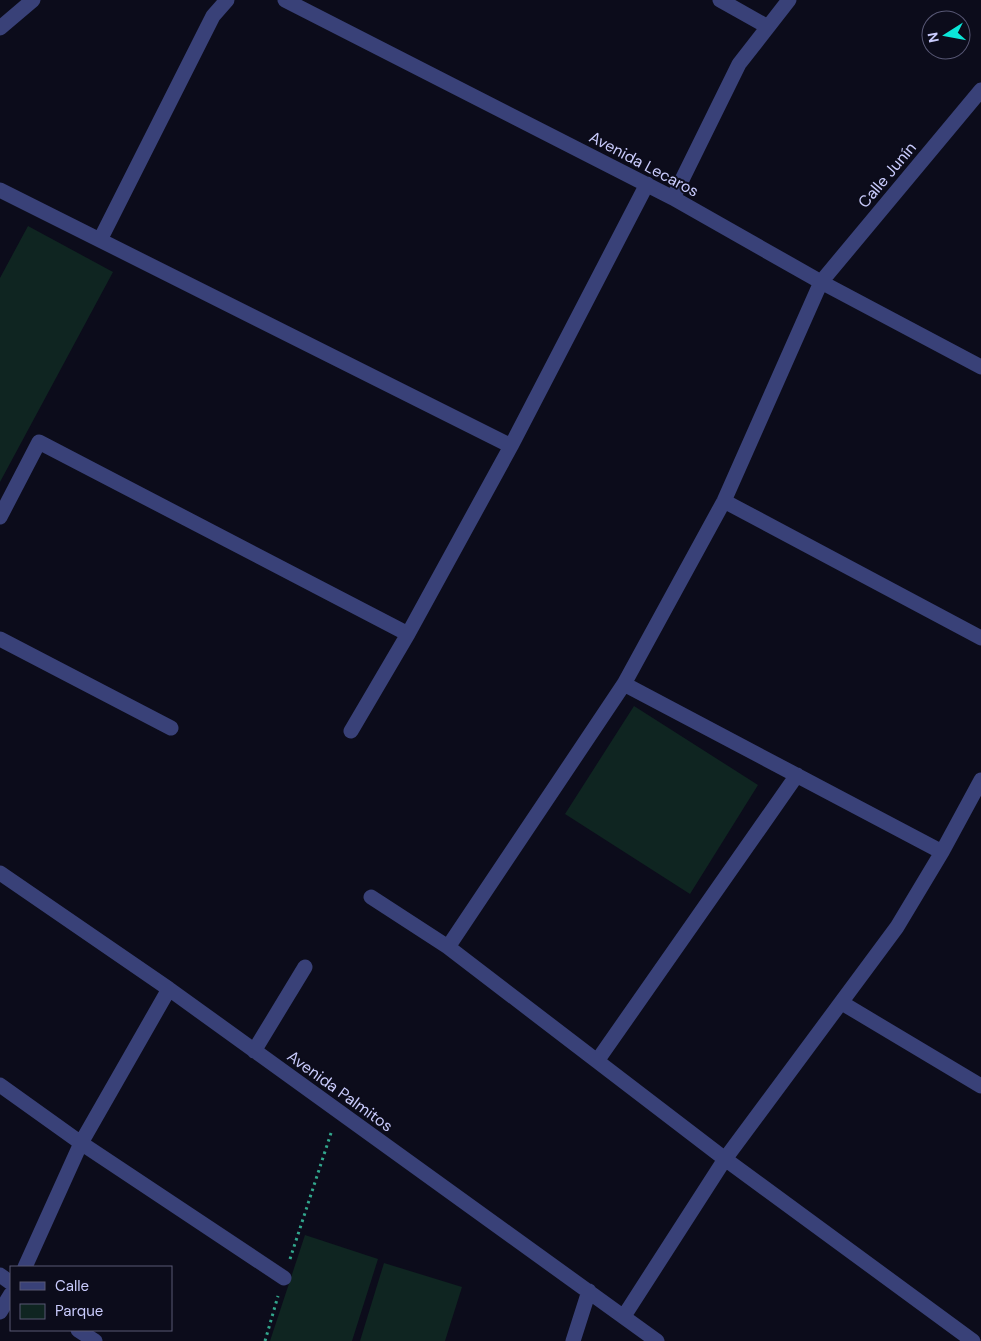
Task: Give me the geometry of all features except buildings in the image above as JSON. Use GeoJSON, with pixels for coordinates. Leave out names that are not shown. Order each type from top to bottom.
{"type":"FeatureCollection","features":[{"type":"Feature","properties":{"kind":"street"},"geometry":{"type":"LineString","coordinates":[[0,28],[33,0]]}},
{"type":"Feature","properties":{"kind":"street"},"geometry":{"type":"LineString","coordinates":[[100,240],[213,16],[227,0]]}},
{"type":"Feature","properties":{"kind":"street","name":"Avenida Lecaros"},"geometry":{"type":"LineString","coordinates":[[285,0],[647,184],[820,282],[981,367]]}},
{"type":"Feature","properties":{"kind":"street"},"geometry":{"type":"LineString","coordinates":[[720,0],[768,27]]}},
{"type":"Feature","properties":{"kind":"street"},"geometry":{"type":"LineString","coordinates":[[673,198],[739,64],[790,0]]}},
{"type":"Feature","properties":{"kind":"street","name":"Calle Junín"},"geometry":{"type":"LineString","coordinates":[[448,947],[624,684],[724,501],[820,282],[981,90]]}},
{"type":"Feature","properties":{"kind":"street"},"geometry":{"type":"LineString","coordinates":[[351,731],[408,634],[511,446],[647,184]]}},
{"type":"Feature","properties":{"kind":"street"},"geometry":{"type":"LineString","coordinates":[[0,190],[511,446]]}},
{"type":"Feature","properties":{"kind":"street"},"geometry":{"type":"LineString","coordinates":[[0,517],[39,442],[408,634]]}},
{"type":"Feature","properties":{"kind":"street"},"geometry":{"type":"LineString","coordinates":[[724,501],[981,638]]}},
{"type":"Feature","properties":{"kind":"street"},"geometry":{"type":"LineString","coordinates":[[0,639],[171,728]]}},
{"type":"Feature","properties":{"kind":"street"},"geometry":{"type":"LineString","coordinates":[[624,684],[942,852]]}},
{"type":"Feature","properties":{"kind":"street"},"geometry":{"type":"LineString","coordinates":[[597,1061],[797,775]]}},
{"type":"Feature","properties":{"kind":"street"},"geometry":{"type":"LineString","coordinates":[[624,1316],[725,1159],[898,927],[981,780]]}},
{"type":"Feature","properties":{"kind":"street","name":"Avenida Palmitos"},"geometry":{"type":"LineString","coordinates":[[0,873],[169,989],[657,1341]]}},
{"type":"Feature","properties":{"kind":"street"},"geometry":{"type":"LineString","coordinates":[[371,897],[448,947],[725,1159],[973,1341]]}},
{"type":"Feature","properties":{"kind":"street"},"geometry":{"type":"LineString","coordinates":[[254,1051],[305,967]]}},
{"type":"Feature","properties":{"kind":"street"},"geometry":{"type":"LineString","coordinates":[[25,1266],[81,1144],[169,989]]}},
{"type":"Feature","properties":{"kind":"street"},"geometry":{"type":"LineString","coordinates":[[842,1003],[981,1086]]}},
{"type":"Feature","properties":{"kind":"street"},"geometry":{"type":"LineString","coordinates":[[0,1085],[81,1144],[284,1278]]}},
{"type":"Feature","properties":{"kind":"street"},"geometry":{"type":"LineString","coordinates":[[573,1341],[589,1291]]}},
{"type":"Feature","properties":{"kind":"street"},"geometry":{"type":"LineString","coordinates":[[0,1312],[10,1296]]}},
{"type":"Feature","properties":{"kind":"street"},"geometry":{"type":"LineString","coordinates":[[80,1331],[95,1341]]}},
{"type":"Feature","properties":{"kind":"path"},"geometry":{"type":"LineString","coordinates":[[265,1341],[338,1111]]}},
{"type":"Feature","properties":{"kind":"green space"},"geometry":{"type":"Polygon","coordinates":[[[28,226],[113,272],[0,482],[0,278],[28,226]]]}},
{"type":"Feature","properties":{"kind":"green space"},"geometry":{"type":"Polygon","coordinates":[[[634,706],[758,785],[690,894],[565,814],[634,706]]]}},
{"type":"Feature","properties":{"kind":"green space"},"geometry":{"type":"Polygon","coordinates":[[[305,1235],[378,1259],[352,1341],[270,1341],[305,1235]]]}},
{"type":"Feature","properties":{"kind":"green space"},"geometry":{"type":"Polygon","coordinates":[[[384,1263],[462,1287],[445,1341],[360,1341],[384,1263]]]}}]}
